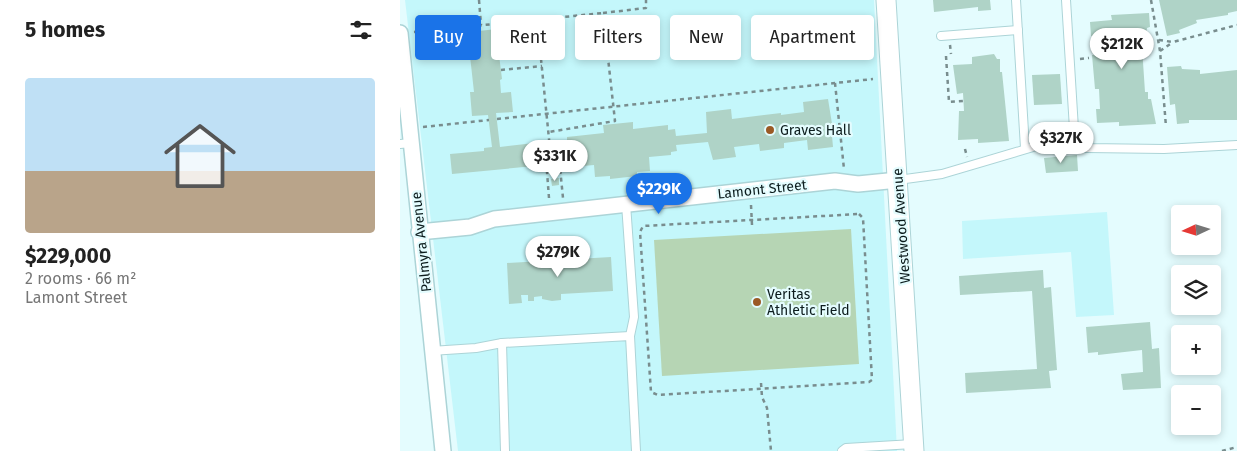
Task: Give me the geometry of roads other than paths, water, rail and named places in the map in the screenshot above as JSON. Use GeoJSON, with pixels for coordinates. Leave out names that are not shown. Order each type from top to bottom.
{"type":"FeatureCollection","features":[{"type":"Feature","properties":{"kind":"street","name":"Westwood Avenue"},"geometry":{"type":"LineString","coordinates":[[886,0],[914,448]]}},
{"type":"Feature","properties":{"kind":"street","name":"Palmyra Avenue"},"geometry":{"type":"LineString","coordinates":[[400,33],[407,138],[443,451]]}},
{"type":"Feature","properties":{"kind":"street","name":"Lamont Street"},"geometry":{"type":"LineString","coordinates":[[419,232],[466,227],[490,219],[557,211],[835,181],[858,184],[898,180]]}},
{"type":"Feature","properties":{"kind":"lane"},"geometry":{"type":"LineString","coordinates":[[1016,0],[1025,148]]}},
{"type":"Feature","properties":{"kind":"lane"},"geometry":{"type":"LineString","coordinates":[[1066,0],[1075,145]]}},
{"type":"Feature","properties":{"kind":"lane"},"geometry":{"type":"LineString","coordinates":[[941,36],[1018,30]]}},
{"type":"Feature","properties":{"kind":"lane"},"geometry":{"type":"LineString","coordinates":[[898,180],[942,174],[1025,148],[1056,144],[1087,148],[1164,149],[1237,145]]}},
{"type":"Feature","properties":{"kind":"lane"},"geometry":{"type":"LineString","coordinates":[[626,204],[634,317],[630,336],[636,451]]}},
{"type":"Feature","properties":{"kind":"lane"},"geometry":{"type":"LineString","coordinates":[[431,351],[476,348],[502,343],[630,336]]}},
{"type":"Feature","properties":{"kind":"lane"},"geometry":{"type":"LineString","coordinates":[[502,343],[505,451]]}},
{"type":"Feature","properties":{"kind":"lane"},"geometry":{"type":"LineString","coordinates":[[842,451],[846,448],[914,448]]}},
{"type":"Feature","properties":{"kind":"place","name":"Graves Hall"},"geometry":{"type":"Point","coordinates":[770,130]}},
{"type":"Feature","properties":{"kind":"place","name":"Veritas Athletic Field"},"geometry":{"type":"Point","coordinates":[757,302]}}]}
